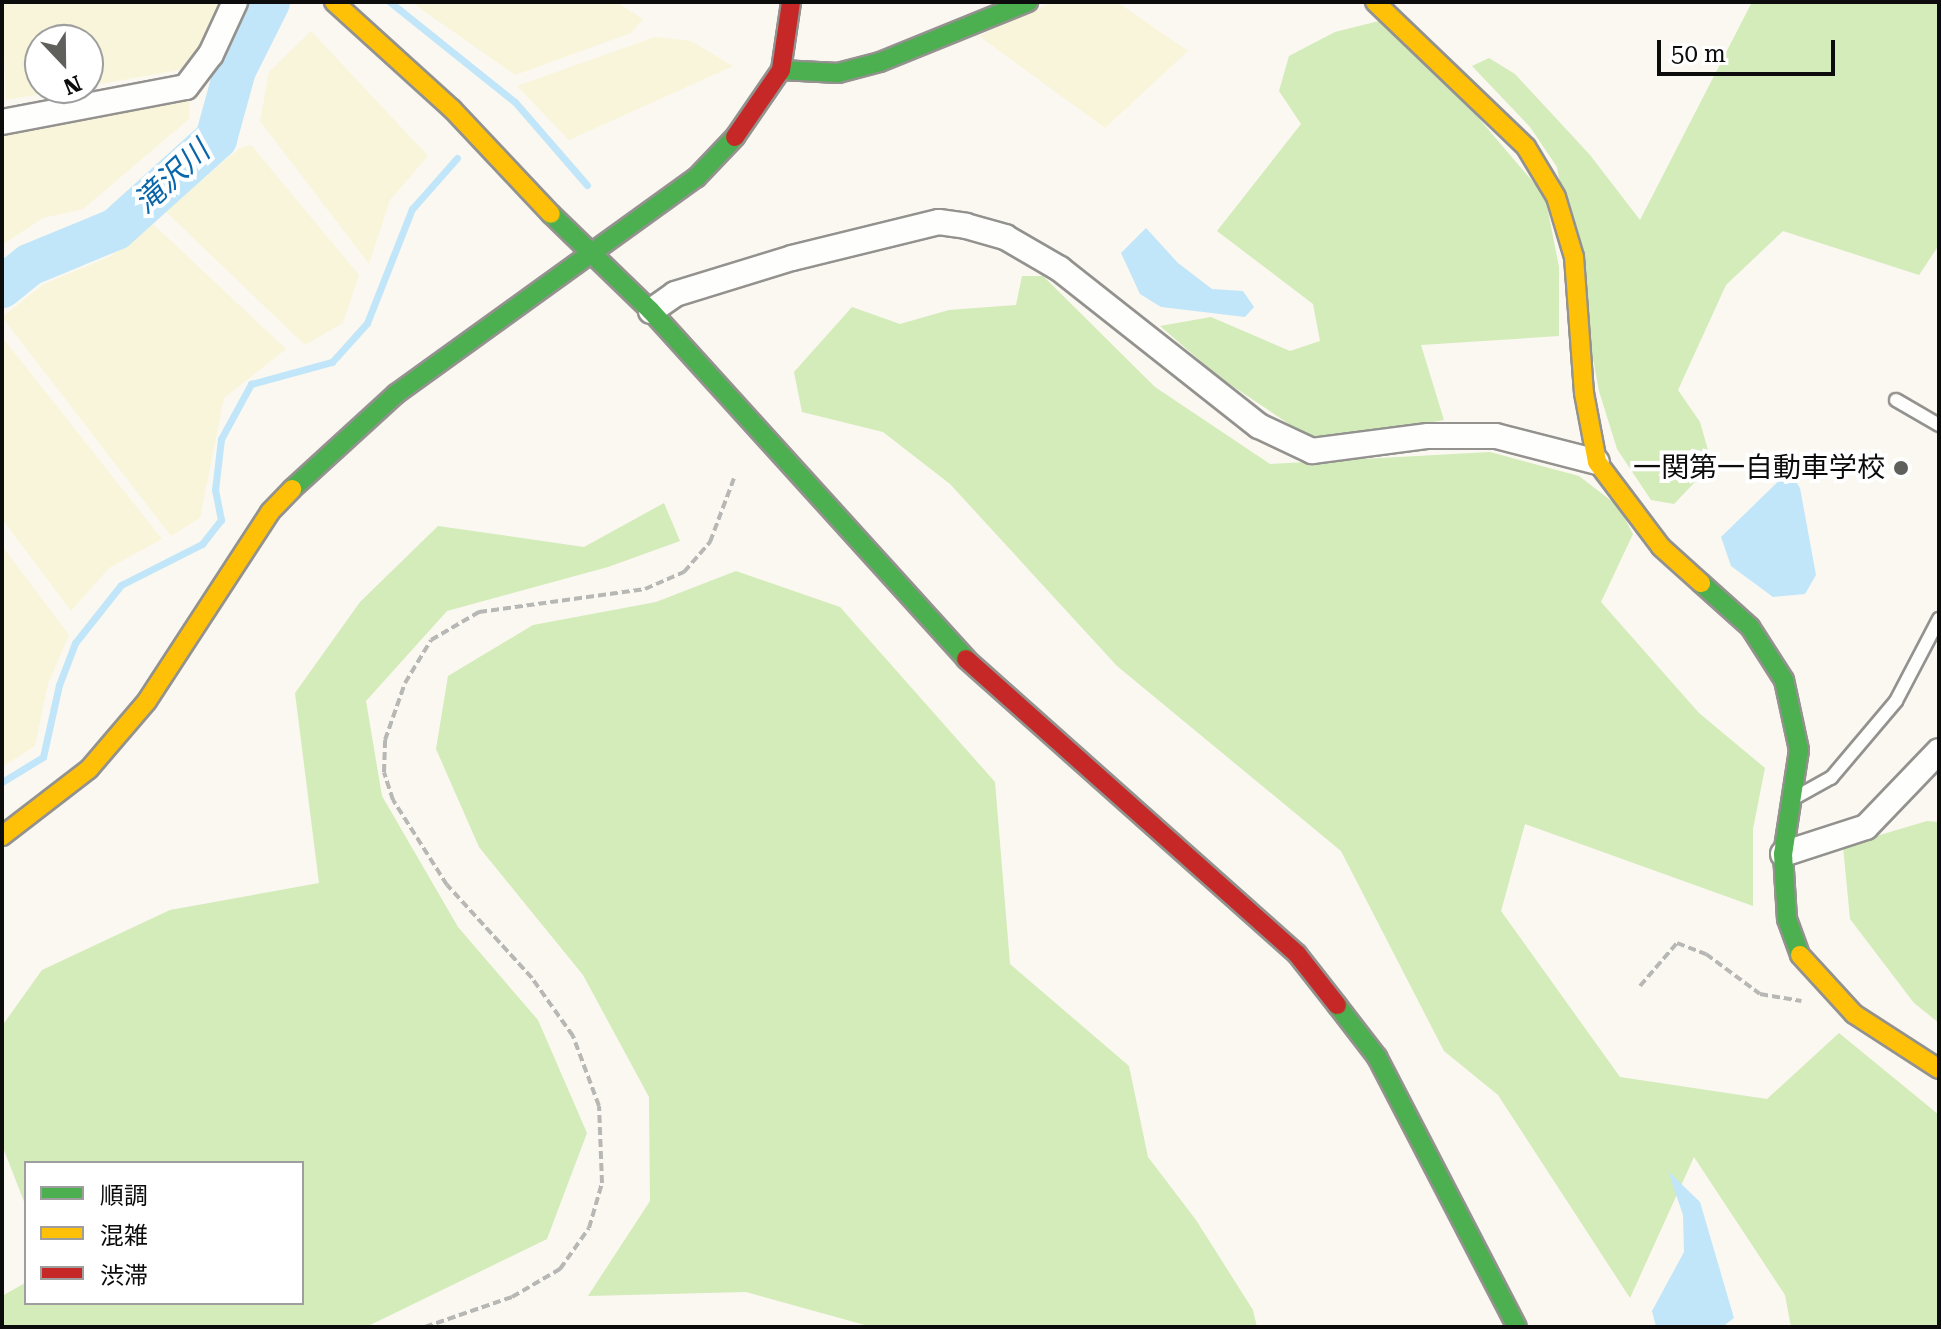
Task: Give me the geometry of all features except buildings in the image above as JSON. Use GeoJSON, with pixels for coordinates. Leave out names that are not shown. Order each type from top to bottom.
{"type":"FeatureCollection","features":[{"type":"Feature","properties":{"kind":"street"},"geometry":{"type":"LineString","coordinates":[[2,122],[186,87],[211,54],[235,2]]}},
{"type":"Feature","properties":{"kind":"street"},"geometry":{"type":"LineString","coordinates":[[334,2],[452,109],[588,254],[651,311],[970,664],[1297,954],[1377,1057],[1517,1327]]}},
{"type":"Feature","properties":{"kind":"street"},"geometry":{"type":"LineString","coordinates":[[2,836],[89,769],[147,701],[270,512],[332,448],[396,394],[696,178],[745,126],[781,70],[791,2]]}},
{"type":"Feature","properties":{"kind":"street"},"geometry":{"type":"LineString","coordinates":[[781,70],[852,70],[1028,2]]}},
{"type":"Feature","properties":{"kind":"street"},"geometry":{"type":"LineString","coordinates":[[1375,2],[1526,147],[1556,197],[1574,257],[1584,393],[1597,462],[1661,547],[1750,627],[1771,655],[1784,680],[1799,750],[1783,854],[1792,938],[1824,987],[1854,1014],[1939,1069]]}},
{"type":"Feature","properties":{"kind":"street"},"geometry":{"type":"LineString","coordinates":[[651,311],[675,294],[792,258],[939,222],[966,226],[1005,237],[1060,269],[1213,393],[1259,426],[1312,451],[1428,436],[1496,436],[1597,462]]}},
{"type":"Feature","properties":{"kind":"street"},"geometry":{"type":"LineString","coordinates":[[1783,854],[1866,827],[1939,751]]}},
{"type":"Feature","properties":{"kind":"lane"},"geometry":{"type":"LineString","coordinates":[[1896,400],[1939,425]]}},
{"type":"Feature","properties":{"kind":"lane"},"geometry":{"type":"LineString","coordinates":[[1792,799],[1831,778],[1896,701],[1939,619]]}},
{"type":"Feature","properties":{"kind":"path"},"geometry":{"type":"LineString","coordinates":[[425,1327],[512,1297],[560,1269],[589,1228],[602,1183],[599,1106],[573,1036],[532,978],[447,885],[393,800],[384,772],[385,740],[405,683],[431,640],[479,612],[645,589],[684,572],[710,542],[734,478]]}},
{"type":"Feature","properties":{"kind":"path"},"geometry":{"type":"LineString","coordinates":[[1640,986],[1677,943],[1706,954],[1760,994],[1798,1002],[1824,987]]}},
{"type":"Feature","properties":{"kind":"shaded area"},"geometry":{"type":"Polygon","coordinates":[[[2,2],[224,2],[205,55],[180,70],[104,83],[104,24],[24,24],[24,97],[6,100],[2,2]]]}},
{"type":"Feature","properties":{"kind":"shaded area"},"geometry":{"type":"Polygon","coordinates":[[[411,2],[616,2],[643,19],[631,33],[515,75],[411,2]]]}},
{"type":"Feature","properties":{"kind":"shaded area"},"geometry":{"type":"Polygon","coordinates":[[[1053,2],[1117,2],[1188,51],[1105,128],[979,36],[1053,2]]]}},
{"type":"Feature","properties":{"kind":"shaded area"},"geometry":{"type":"Polygon","coordinates":[[[311,31],[428,156],[390,200],[369,264],[260,121],[269,72],[311,31]]]}},
{"type":"Feature","properties":{"kind":"shaded area"},"geometry":{"type":"Polygon","coordinates":[[[655,37],[691,41],[733,66],[569,140],[517,86],[655,37]]]}},
{"type":"Feature","properties":{"kind":"shaded area"},"geometry":{"type":"Polygon","coordinates":[[[190,96],[189,119],[83,209],[43,218],[2,245],[2,132],[190,96]]]}},
{"type":"Feature","properties":{"kind":"shaded area"},"geometry":{"type":"Polygon","coordinates":[[[251,145],[359,275],[343,323],[305,345],[165,211],[240,148],[251,145]]]}},
{"type":"Feature","properties":{"kind":"shaded area"},"geometry":{"type":"Polygon","coordinates":[[[152,223],[286,349],[224,398],[200,518],[171,536],[2,317],[44,284],[111,256],[152,223]]]}},
{"type":"Feature","properties":{"kind":"shaded area"},"geometry":{"type":"Polygon","coordinates":[[[2,337],[162,539],[109,568],[71,611],[2,519],[2,337]]]}},
{"type":"Feature","properties":{"kind":"shaded area"},"geometry":{"type":"Polygon","coordinates":[[[2,546],[69,635],[48,684],[35,746],[2,767],[2,546]]]}},
{"type":"Feature","properties":{"kind":"green space"},"geometry":{"type":"Polygon","coordinates":[[[1752,2],[1939,2],[1939,245],[1919,275],[1783,231],[1726,285],[1678,390],[1700,422],[1712,464],[1674,504],[1651,500],[1617,449],[1599,391],[1557,167],[1530,127],[1472,66],[1489,58],[1515,74],[1590,155],[1640,220],[1752,2]]]}},
{"type":"Feature","properties":{"kind":"green space"},"geometry":{"type":"Polygon","coordinates":[[[1383,20],[1470,108],[1545,196],[1559,267],[1559,336],[1421,345],[1444,420],[1344,438],[1307,436],[1219,377],[1160,326],[1211,317],[1290,351],[1320,341],[1313,304],[1217,231],[1301,124],[1279,91],[1289,56],[1335,32],[1383,20]]]}},
{"type":"Feature","properties":{"kind":"green space"},"geometry":{"type":"Polygon","coordinates":[[[1022,276],[1043,276],[1155,387],[1270,464],[1490,452],[1579,476],[1618,506],[1633,534],[1601,602],[1699,713],[1765,768],[1753,829],[1753,906],[1525,824],[1501,911],[1620,1077],[1767,1099],[1839,1033],[1939,1115],[1939,1327],[1791,1327],[1785,1295],[1694,1157],[1630,1298],[1498,1095],[1444,1051],[1341,851],[1117,666],[950,484],[883,432],[802,412],[794,372],[852,307],[900,324],[949,310],[1016,305],[1022,276]]]}},
{"type":"Feature","properties":{"kind":"green space"},"geometry":{"type":"Polygon","coordinates":[[[664,503],[680,541],[608,567],[447,611],[366,701],[382,796],[458,927],[538,1020],[587,1133],[547,1239],[366,1327],[2,1327],[2,1296],[24,1284],[24,1305],[304,1305],[304,1161],[24,1161],[24,1201],[2,1145],[2,1026],[42,970],[170,910],[319,883],[295,693],[360,602],[438,526],[584,547],[664,503]]]}},
{"type":"Feature","properties":{"kind":"green space"},"geometry":{"type":"Polygon","coordinates":[[[736,571],[840,607],[995,782],[1010,964],[1129,1066],[1148,1157],[1196,1220],[1253,1310],[1257,1327],[872,1327],[746,1292],[588,1296],[650,1201],[649,1097],[583,975],[479,847],[436,749],[448,676],[533,625],[656,602],[736,571]]]}},
{"type":"Feature","properties":{"kind":"green space"},"geometry":{"type":"Polygon","coordinates":[[[1927,821],[1939,822],[1939,1023],[1914,1003],[1850,919],[1843,846],[1927,821]]]}},
{"type":"Feature","properties":{"kind":"water"},"geometry":{"type":"Polygon","coordinates":[[[1146,228],[1178,263],[1212,289],[1243,291],[1254,307],[1245,317],[1161,307],[1140,294],[1121,253],[1146,228]]]}},
{"type":"Feature","properties":{"kind":"water"},"geometry":{"type":"Polygon","coordinates":[[[1789,471],[1800,488],[1816,575],[1805,594],[1773,597],[1731,566],[1721,537],[1789,471]]]}},
{"type":"Feature","properties":{"kind":"water"},"geometry":{"type":"Polygon","coordinates":[[[1668,1171],[1700,1202],[1734,1318],[1722,1327],[1656,1327],[1652,1311],[1684,1252],[1683,1215],[1668,1171]]]}},
{"type":"Feature","properties":{"kind":"waterway","name":"滝沢川"},"geometry":{"type":"LineString","coordinates":[[2,287],[29,265],[116,229],[216,139],[235,70],[269,2]]}},
{"type":"Feature","properties":{"kind":"waterway"},"geometry":{"type":"LineString","coordinates":[[390,2],[515,102],[587,185]]}},
{"type":"Feature","properties":{"kind":"waterway"},"geometry":{"type":"LineString","coordinates":[[2,782],[43,757],[59,685],[75,643],[121,585],[202,544],[221,520],[215,490],[221,439],[251,384],[332,362],[367,323],[412,209],[457,158]]}},
{"type":"Feature","properties":{"kind":"traffic: fast"},"geometry":{"type":"LineString","coordinates":[[781,70],[838,73],[880,62],[1028,2]]}},
{"type":"Feature","properties":{"kind":"traffic: fast"},"geometry":{"type":"LineString","coordinates":[[292,489],[396,394],[696,178],[735,137]]}},
{"type":"Feature","properties":{"kind":"traffic: fast"},"geometry":{"type":"LineString","coordinates":[[551,214],[651,311],[966,659]]}},
{"type":"Feature","properties":{"kind":"traffic: fast"},"geometry":{"type":"LineString","coordinates":[[1701,583],[1750,627],[1784,680],[1799,750],[1783,854],[1787,919],[1800,955]]}},
{"type":"Feature","properties":{"kind":"traffic: fast"},"geometry":{"type":"LineString","coordinates":[[1337,1005],[1377,1057],[1517,1327]]}},
{"type":"Feature","properties":{"kind":"traffic: slow"},"geometry":{"type":"LineString","coordinates":[[334,2],[452,109],[551,214]]}},
{"type":"Feature","properties":{"kind":"traffic: slow"},"geometry":{"type":"LineString","coordinates":[[1375,2],[1526,147],[1556,197],[1574,257],[1584,393],[1597,462],[1661,547],[1701,583]]}},
{"type":"Feature","properties":{"kind":"traffic: slow"},"geometry":{"type":"LineString","coordinates":[[2,836],[89,769],[147,701],[270,512],[292,489]]}},
{"type":"Feature","properties":{"kind":"traffic: slow"},"geometry":{"type":"LineString","coordinates":[[1800,955],[1854,1014],[1939,1069]]}},
{"type":"Feature","properties":{"kind":"traffic: jam"},"geometry":{"type":"LineString","coordinates":[[735,137],[781,70],[791,2]]}},
{"type":"Feature","properties":{"kind":"traffic: jam"},"geometry":{"type":"LineString","coordinates":[[966,659],[1297,954],[1337,1005]]}},
{"type":"Feature","properties":{"kind":"place","name":"一関第一自動車学校"},"geometry":{"type":"Point","coordinates":[1901,468]}}]}
